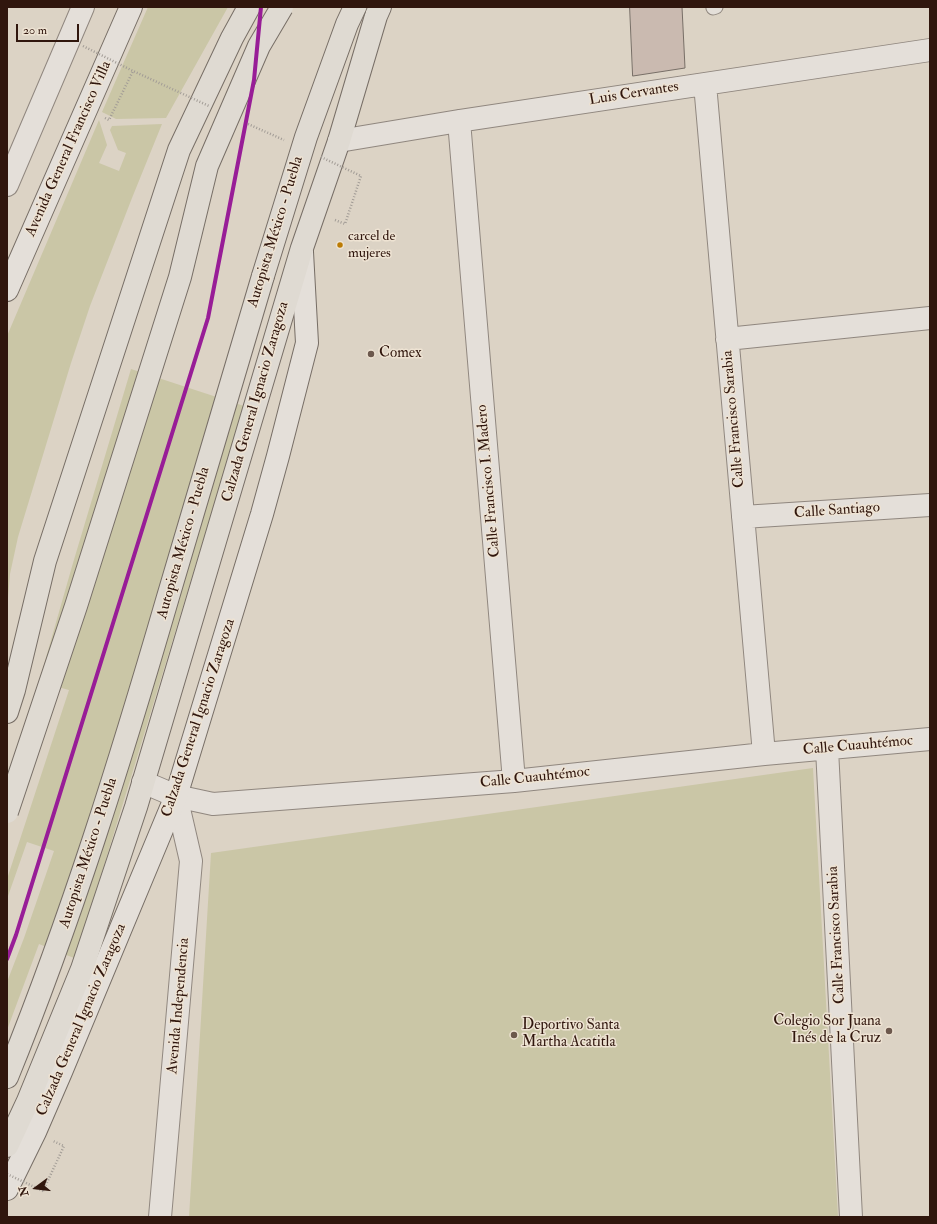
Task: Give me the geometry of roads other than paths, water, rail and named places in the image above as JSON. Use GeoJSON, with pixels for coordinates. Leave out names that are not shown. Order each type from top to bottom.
{"type":"FeatureCollection","features":[{"type":"Feature","properties":{"kind":"highway"},"geometry":{"type":"LineString","coordinates":[[7,712],[14,690],[45,562],[179,150],[232,38],[249,7]]}},
{"type":"Feature","properties":{"kind":"highway"},"geometry":{"type":"LineString","coordinates":[[7,812],[76,606],[180,277],[207,166],[259,46],[282,7]]}},
{"type":"Feature","properties":{"kind":"highway","name":"Autopista México - Puebla"},"geometry":{"type":"LineString","coordinates":[[7,1077],[34,1011],[62,934],[111,788],[260,284],[303,144],[347,24],[355,7]]}},
{"type":"Feature","properties":{"kind":"highway","name":"Calzada General Ignacio Zaragoza"},"geometry":{"type":"LineString","coordinates":[[7,1146],[28,1102],[82,969],[143,782],[302,248],[339,141],[380,7]]}},
{"type":"Feature","properties":{"kind":"street"},"geometry":{"type":"LineString","coordinates":[[7,185],[82,7]]}},
{"type":"Feature","properties":{"kind":"street","name":"Avenida General Francisco Villa"},"geometry":{"type":"LineString","coordinates":[[7,290],[131,7]]}},
{"type":"Feature","properties":{"kind":"street","name":"Luis Cervantes"},"geometry":{"type":"LineString","coordinates":[[339,141],[459,121],[930,50]]}},
{"type":"Feature","properties":{"kind":"street","name":"Calle Francisco Sarabia"},"geometry":{"type":"LineString","coordinates":[[705,84],[764,754]]}},
{"type":"Feature","properties":{"kind":"street","name":"Calle Francisco I. Madero"},"geometry":{"type":"LineString","coordinates":[[459,121],[514,781]]}},
{"type":"Feature","properties":{"kind":"street","name":"Calzada General Ignacio Zaragoza"},"geometry":{"type":"LineString","coordinates":[[7,1189],[61,1072],[176,796],[264,506],[307,343],[302,248]]}},
{"type":"Feature","properties":{"kind":"street"},"geometry":{"type":"LineString","coordinates":[[727,339],[930,318]]}},
{"type":"Feature","properties":{"kind":"street","name":"Calle Santiago"},"geometry":{"type":"LineString","coordinates":[[743,517],[930,505]]}},
{"type":"Feature","properties":{"kind":"street","name":"Calle Cuauhtémoc"},"geometry":{"type":"LineString","coordinates":[[143,782],[176,796],[212,804],[514,781],[764,754],[930,739]]}},
{"type":"Feature","properties":{"kind":"street","name":"Calle Francisco Sarabia"},"geometry":{"type":"LineString","coordinates":[[827,748],[851,1217]]}},
{"type":"Feature","properties":{"kind":"street","name":"Avenida Independencia"},"geometry":{"type":"LineString","coordinates":[[160,1217],[191,861],[176,796]]}},
{"type":"Feature","properties":{"kind":"place","name":"carcel de mujeres"},"geometry":{"type":"Point","coordinates":[340,245]}},
{"type":"Feature","properties":{"kind":"place","name":"Comex"},"geometry":{"type":"Point","coordinates":[371,354]}},
{"type":"Feature","properties":{"kind":"place","name":"Colegio Sor Juana Inés de la Cruz"},"geometry":{"type":"Point","coordinates":[889,1031]}},
{"type":"Feature","properties":{"kind":"place","name":"Deportivo Santa Martha Acatitla"},"geometry":{"type":"Point","coordinates":[514,1035]}}]}
